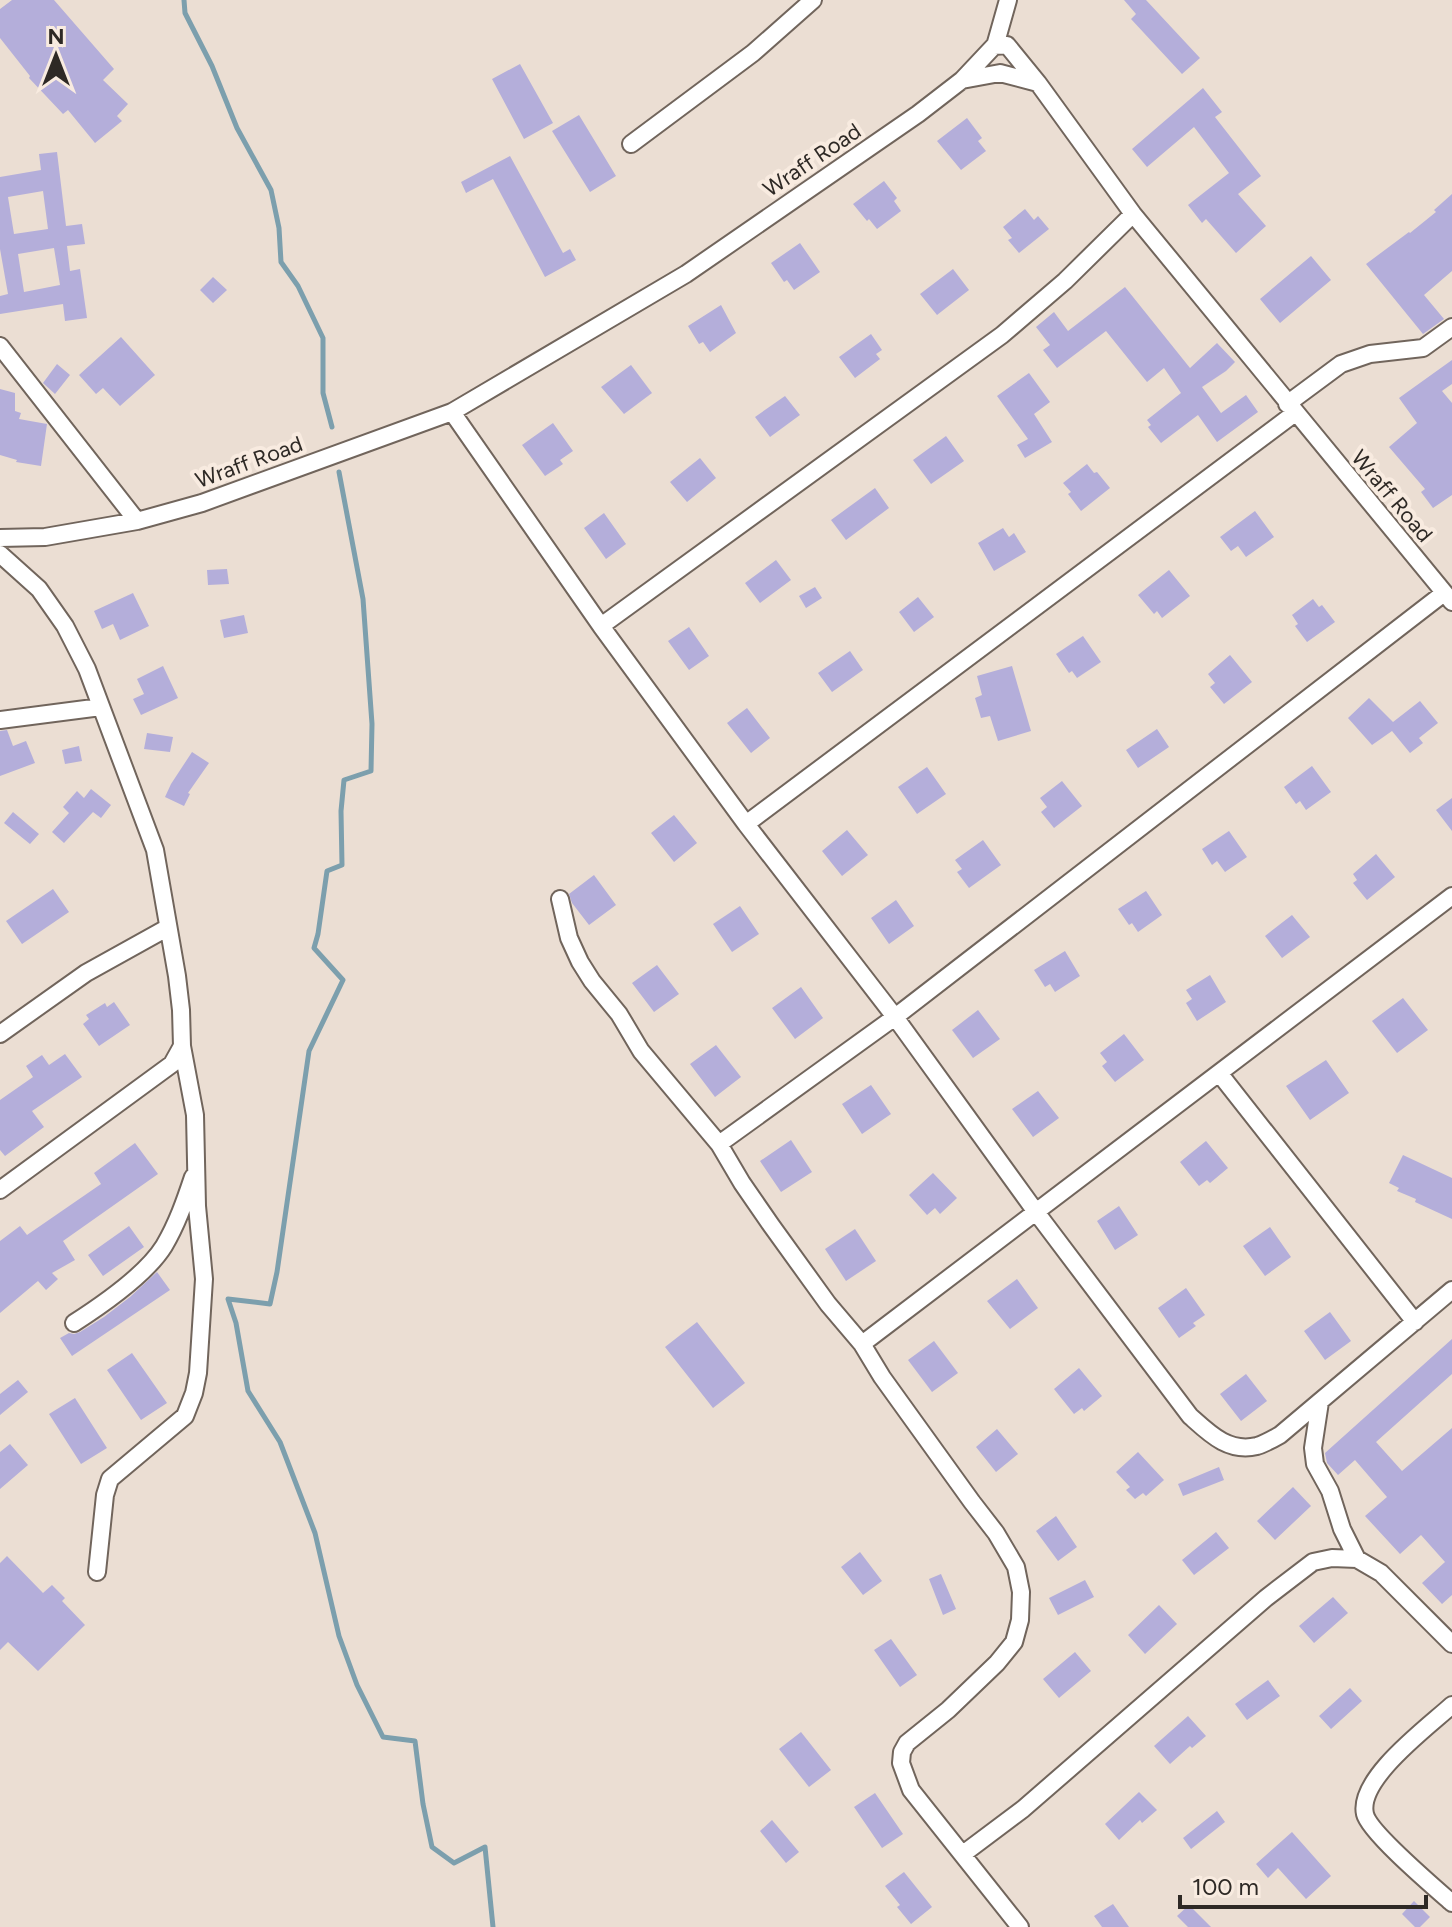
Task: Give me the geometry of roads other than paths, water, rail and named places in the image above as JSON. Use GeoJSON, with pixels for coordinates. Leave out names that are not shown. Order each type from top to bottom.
{"type":"FeatureCollection","features":[{"type":"Feature","properties":{"kind":"street"},"geometry":{"type":"LineString","coordinates":[[631,144],[753,53],[813,0]]}},
{"type":"Feature","properties":{"kind":"street"},"geometry":{"type":"LineString","coordinates":[[995,46],[1008,0]]}},
{"type":"Feature","properties":{"kind":"street"},"geometry":{"type":"LineString","coordinates":[[962,80],[994,46],[1007,45],[1038,83]]}},
{"type":"Feature","properties":{"kind":"street","name":"Wraff Road"},"geometry":{"type":"LineString","coordinates":[[0,538],[45,537],[137,521],[202,503],[452,412],[686,274],[918,114],[962,80],[1000,73],[1038,83],[1133,214],[1448,598]]}},
{"type":"Feature","properties":{"kind":"street"},"geometry":{"type":"LineString","coordinates":[[601,626],[1002,335],[1065,281],[1133,214]]}},
{"type":"Feature","properties":{"kind":"street"},"geometry":{"type":"LineString","coordinates":[[746,824],[1291,409],[1341,364],[1370,354],[1423,348],[1452,327]]}},
{"type":"Feature","properties":{"kind":"street"},"geometry":{"type":"LineString","coordinates":[[0,346],[137,521]]}},
{"type":"Feature","properties":{"kind":"street"},"geometry":{"type":"LineString","coordinates":[[452,412],[601,626],[746,824],[895,1017],[1036,1212],[1190,1416],[1219,1441],[1238,1447],[1256,1446],[1280,1435],[1452,1290]]}},
{"type":"Feature","properties":{"kind":"street"},"geometry":{"type":"LineString","coordinates":[[0,554],[39,589],[65,626],[87,669],[155,850],[177,976],[182,1046],[195,1115],[197,1206],[204,1279],[194,1393],[185,1416],[110,1479],[105,1495],[97,1572]]}},
{"type":"Feature","properties":{"kind":"street"},"geometry":{"type":"LineString","coordinates":[[719,1144],[895,1017],[1448,598]]}},
{"type":"Feature","properties":{"kind":"street"},"geometry":{"type":"LineString","coordinates":[[0,720],[101,707]]}},
{"type":"Feature","properties":{"kind":"street"},"geometry":{"type":"LineString","coordinates":[[862,1344],[1452,896]]}},
{"type":"Feature","properties":{"kind":"street"},"geometry":{"type":"LineString","coordinates":[[560,899],[569,938],[592,981],[619,1014],[641,1051],[719,1144],[742,1183],[828,1304],[862,1344],[882,1377],[996,1533],[1016,1567],[1021,1592],[1020,1620],[1014,1642],[997,1663],[948,1710],[907,1743],[901,1763],[911,1790],[1020,1927]]}},
{"type":"Feature","properties":{"kind":"street"},"geometry":{"type":"LineString","coordinates":[[0,1034],[86,973],[167,928]]}},
{"type":"Feature","properties":{"kind":"street"},"geometry":{"type":"LineString","coordinates":[[0,1190],[172,1064],[182,1046]]}},
{"type":"Feature","properties":{"kind":"street"},"geometry":{"type":"LineString","coordinates":[[1219,1073],[1415,1322]]}},
{"type":"Feature","properties":{"kind":"street"},"geometry":{"type":"LineString","coordinates":[[74,1323],[108,1301],[162,1249],[177,1221],[196,1169]]}},
{"type":"Feature","properties":{"kind":"street"},"geometry":{"type":"LineString","coordinates":[[1320,1402],[1313,1448],[1315,1464],[1330,1491],[1342,1529],[1357,1559]]}},
{"type":"Feature","properties":{"kind":"street"},"geometry":{"type":"LineString","coordinates":[[1326,1559],[1342,1529]]}},
{"type":"Feature","properties":{"kind":"street"},"geometry":{"type":"LineString","coordinates":[[963,1854],[1023,1809],[1266,1598],[1313,1562],[1357,1559],[1381,1573],[1452,1644]]}},
{"type":"Feature","properties":{"kind":"street"},"geometry":{"type":"LineString","coordinates":[[1452,1705],[1382,1769],[1371,1785],[1364,1812],[1369,1823],[1396,1851],[1452,1903]]}},
{"type":"Feature","properties":{"kind":"waterway"},"geometry":{"type":"LineString","coordinates":[[184,0],[185,13],[212,66],[237,128],[271,190],[279,228],[281,262],[298,286],[323,338],[323,393],[332,427]]}},
{"type":"Feature","properties":{"kind":"waterway"},"geometry":{"type":"LineString","coordinates":[[339,472],[363,599],[372,724],[371,771],[344,780],[342,865],[327,871],[314,948],[343,980],[309,1051],[270,1304],[228,1299],[236,1323],[248,1391],[280,1442],[315,1533],[339,1636],[357,1685],[383,1737],[415,1741],[432,1847],[454,1863],[485,1847],[493,1927]]}}]}
